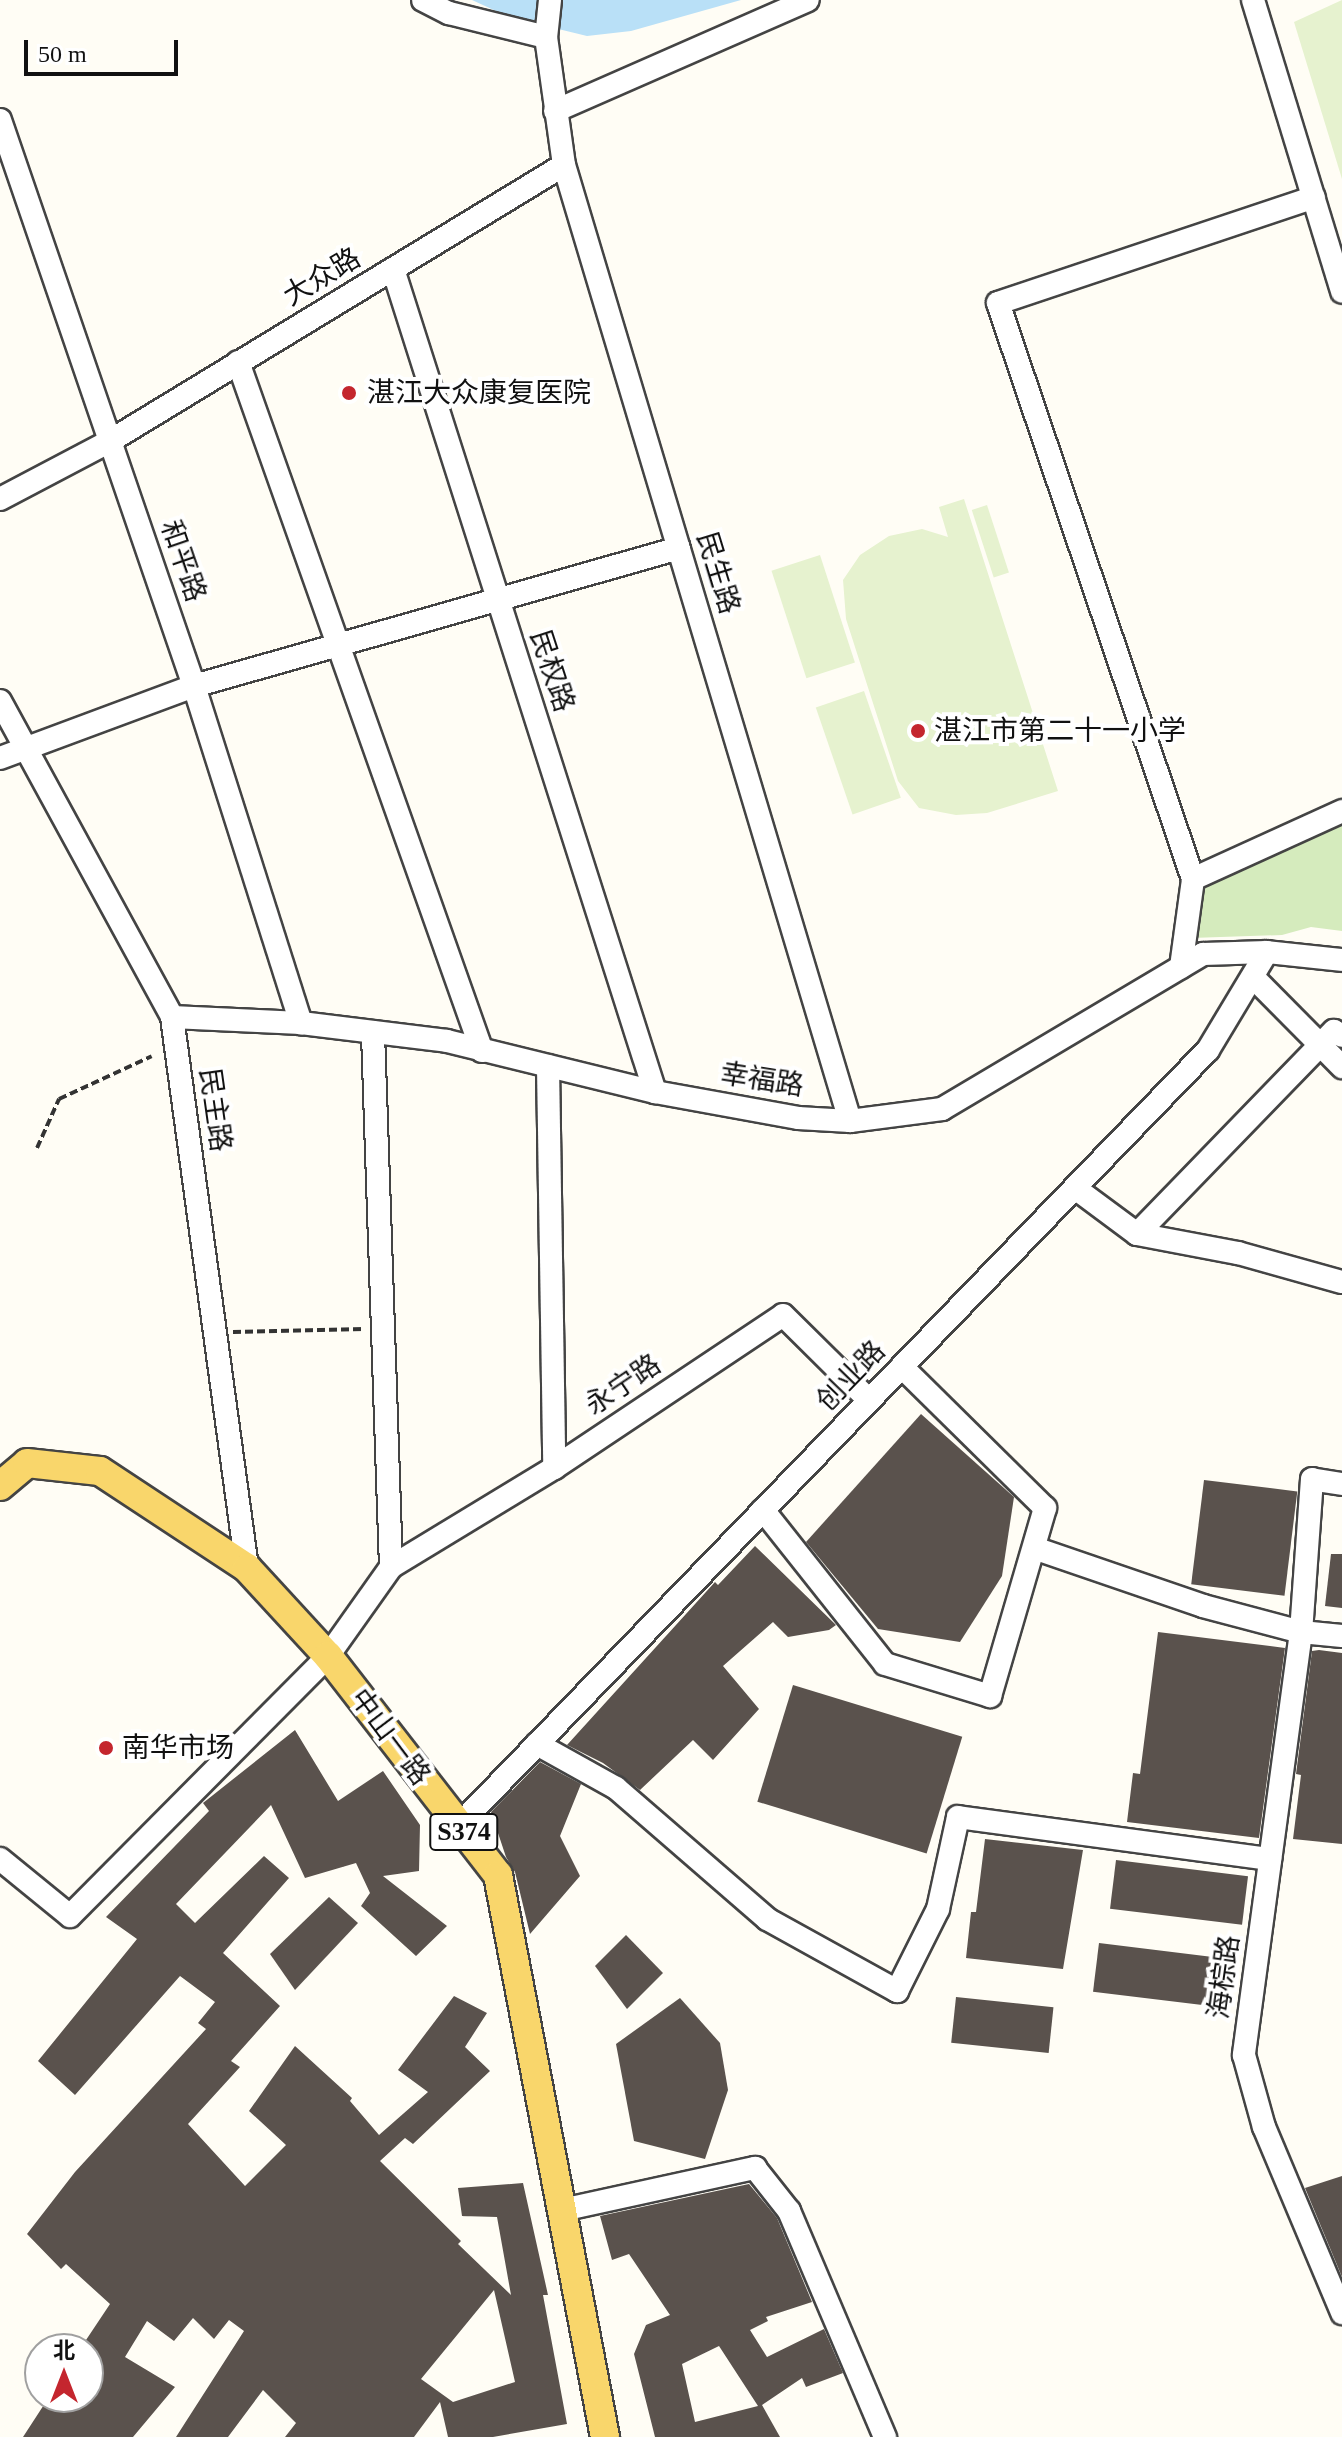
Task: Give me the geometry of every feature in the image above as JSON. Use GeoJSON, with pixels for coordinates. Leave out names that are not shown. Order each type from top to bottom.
{"type":"FeatureCollection","features":[{"type":"Feature","properties":{"kind":"main road","name":"中山一路"},"geometry":{"type":"LineString","coordinates":[[0,1486],[27,1463],[100,1471],[247,1568],[328,1656],[498,1875],[605,2437]]}},
{"type":"Feature","properties":{"kind":"street"},"geometry":{"type":"LineString","coordinates":[[423,0],[449,13],[546,37]]}},
{"type":"Feature","properties":{"kind":"street","name":"民生路"},"geometry":{"type":"LineString","coordinates":[[550,0],[546,37],[564,165],[850,1121]]}},
{"type":"Feature","properties":{"kind":"street"},"geometry":{"type":"LineString","coordinates":[[555,111],[808,0]]}},
{"type":"Feature","properties":{"kind":"street"},"geometry":{"type":"LineString","coordinates":[[1253,0],[1342,292]]}},
{"type":"Feature","properties":{"kind":"street","name":"和平路"},"geometry":{"type":"LineString","coordinates":[[0,120],[194,686],[301,1023]]}},
{"type":"Feature","properties":{"kind":"street","name":"大众路"},"geometry":{"type":"LineString","coordinates":[[0,499],[110,441],[564,165]]}},
{"type":"Feature","properties":{"kind":"street"},"geometry":{"type":"LineString","coordinates":[[1181,967],[1193,879],[998,303],[1314,197]]}},
{"type":"Feature","properties":{"kind":"street","name":"民权路"},"geometry":{"type":"LineString","coordinates":[[393,269],[655,1092]]}},
{"type":"Feature","properties":{"kind":"street"},"geometry":{"type":"LineString","coordinates":[[238,362],[482,1051]]}},
{"type":"Feature","properties":{"kind":"street"},"geometry":{"type":"LineString","coordinates":[[0,758],[194,686],[498,597],[679,548]]}},
{"type":"Feature","properties":{"kind":"street","name":"民主路"},"geometry":{"type":"LineString","coordinates":[[0,701],[172,1017],[247,1568]]}},
{"type":"Feature","properties":{"kind":"street"},"geometry":{"type":"LineString","coordinates":[[1193,879],[1342,811]]}},
{"type":"Feature","properties":{"kind":"street"},"geometry":{"type":"LineString","coordinates":[[1267,952],[1342,960]]}},
{"type":"Feature","properties":{"kind":"street"},"geometry":{"type":"LineString","coordinates":[[1267,952],[1342,968]]}},
{"type":"Feature","properties":{"kind":"street","name":"幸福路"},"geometry":{"type":"LineString","coordinates":[[172,1017],[301,1023],[447,1041],[655,1092],[798,1118],[850,1121],[942,1109],[1203,954],[1267,952]]}},
{"type":"Feature","properties":{"kind":"street","name":"创业路"},"geometry":{"type":"LineString","coordinates":[[458,1826],[1208,1050],[1267,952]]}},
{"type":"Feature","properties":{"kind":"street"},"geometry":{"type":"LineString","coordinates":[[1253,977],[1342,1067]]}},
{"type":"Feature","properties":{"kind":"street"},"geometry":{"type":"LineString","coordinates":[[1137,1234],[1334,1031],[1342,1036]]}},
{"type":"Feature","properties":{"kind":"street"},"geometry":{"type":"LineString","coordinates":[[0,1859],[70,1916],[328,1656],[391,1567],[373,1032]]}},
{"type":"Feature","properties":{"kind":"street"},"geometry":{"type":"LineString","coordinates":[[548,1066],[554,1468]]}},
{"type":"Feature","properties":{"kind":"street"},"geometry":{"type":"LineString","coordinates":[[1075,1188],[1137,1234],[1238,1253],[1342,1282]]}},
{"type":"Feature","properties":{"kind":"street","name":"永宁路"},"geometry":{"type":"LineString","coordinates":[[391,1567],[554,1468],[783,1315],[869,1400]]}},
{"type":"Feature","properties":{"kind":"street"},"geometry":{"type":"LineString","coordinates":[[763,1510],[885,1664],[990,1696],[1045,1508],[902,1367]]}},
{"type":"Feature","properties":{"kind":"street","name":"海棕路"},"geometry":{"type":"LineString","coordinates":[[1342,1484],[1312,1479],[1301,1632],[1244,2055],[1264,2127],[1342,2313]]}},
{"type":"Feature","properties":{"kind":"street"},"geometry":{"type":"LineString","coordinates":[[1034,1548],[1203,1606],[1301,1632],[1342,1636]]}},
{"type":"Feature","properties":{"kind":"street"},"geometry":{"type":"LineString","coordinates":[[537,1744],[616,1788],[767,1919],[897,1991],[938,1909],[958,1817],[1270,1859]]}},
{"type":"Feature","properties":{"kind":"street"},"geometry":{"type":"LineString","coordinates":[[562,2210],[755,2168],[789,2211],[885,2437]]}},
{"type":"Feature","properties":{"kind":"path"},"geometry":{"type":"LineString","coordinates":[[37,1148],[59,1099],[152,1056]]}},
{"type":"Feature","properties":{"kind":"path"},"geometry":{"type":"LineString","coordinates":[[215,1333],[383,1329]]}},
{"type":"Feature","properties":{"kind":"green space"},"geometry":{"type":"Polygon","coordinates":[[[1342,0],[1342,179],[1294,22],[1342,0]]]}},
{"type":"Feature","properties":{"kind":"green space"},"geometry":{"type":"Polygon","coordinates":[[[964,499],[1058,791],[987,813],[956,815],[919,808],[898,781],[846,619],[843,580],[860,555],[889,536],[922,529],[948,537],[939,507],[964,499]]]}},
{"type":"Feature","properties":{"kind":"green space"},"geometry":{"type":"Polygon","coordinates":[[[987,505],[1009,573],[994,577],[972,510],[987,505]]]}},
{"type":"Feature","properties":{"kind":"green space"},"geometry":{"type":"Polygon","coordinates":[[[820,555],[855,662],[806,678],[771,571],[820,555]]]}},
{"type":"Feature","properties":{"kind":"green space"},"geometry":{"type":"Polygon","coordinates":[[[864,691],[901,798],[853,814],[816,708],[864,691]]]}},
{"type":"Feature","properties":{"kind":"green space"},"geometry":{"type":"Polygon","coordinates":[[[1342,815],[1342,931],[1311,927],[1282,935],[1191,938],[1196,882],[1342,815]]]}},
{"type":"Feature","properties":{"kind":"water"},"geometry":{"type":"Polygon","coordinates":[[[472,0],[741,0],[631,31],[587,36],[509,17],[472,0]]]}},
{"type":"Feature","properties":{"kind":"building"},"geometry":{"type":"Polygon","coordinates":[[[921,1414],[1014,1497],[1002,1576],[960,1642],[878,1629],[806,1542],[921,1414]]]}},
{"type":"Feature","properties":{"kind":"building"},"geometry":{"type":"Polygon","coordinates":[[[1204,1480],[1297,1491],[1285,1596],[1191,1584],[1204,1480]]]}},
{"type":"Feature","properties":{"kind":"building"},"geometry":{"type":"Polygon","coordinates":[[[755,1546],[836,1625],[829,1630],[788,1637],[773,1622],[723,1666],[759,1709],[713,1760],[693,1740],[640,1790],[603,1763],[567,1745],[715,1582],[718,1585],[755,1546]]]}},
{"type":"Feature","properties":{"kind":"building"},"geometry":{"type":"Polygon","coordinates":[[[1331,1554],[1342,1554],[1342,1608],[1325,1606],[1331,1554]]]}},
{"type":"Feature","properties":{"kind":"building"},"geometry":{"type":"Polygon","coordinates":[[[1158,1632],[1285,1648],[1259,1838],[1127,1822],[1133,1773],[1140,1774],[1158,1632]]]}},
{"type":"Feature","properties":{"kind":"building"},"geometry":{"type":"Polygon","coordinates":[[[1312,1651],[1342,1653],[1342,1844],[1293,1839],[1301,1775],[1296,1774],[1312,1651]]]}},
{"type":"Feature","properties":{"kind":"building"},"geometry":{"type":"Polygon","coordinates":[[[793,1685],[962,1737],[927,1853],[757,1802],[793,1685]]]}},
{"type":"Feature","properties":{"kind":"building"},"geometry":{"type":"Polygon","coordinates":[[[295,1730],[338,1801],[383,1771],[420,1825],[419,1871],[383,1876],[447,1926],[416,1956],[361,1906],[370,1893],[356,1863],[305,1878],[271,1805],[176,1904],[195,1923],[264,1856],[289,1878],[223,1953],[280,2006],[231,2061],[240,2067],[188,2124],[245,2186],[286,2145],[249,2111],[295,2046],[352,2098],[350,2101],[379,2135],[428,2092],[398,2070],[454,1996],[487,2013],[465,2047],[490,2071],[413,2144],[405,2138],[380,2161],[511,2295],[497,2217],[462,2216],[458,2188],[523,2183],[548,2295],[543,2295],[567,2424],[493,2437],[448,2437],[440,2402],[414,2437],[285,2437],[296,2423],[263,2390],[228,2437],[176,2437],[244,2331],[229,2320],[214,2339],[193,2318],[174,2341],[147,2321],[125,2357],[175,2387],[133,2437],[23,2437],[39,2413],[104,2413],[104,2333],[91,2333],[110,2304],[66,2264],[61,2269],[27,2234],[75,2172],[206,2029],[198,2023],[215,2002],[180,1976],[75,2095],[38,2061],[137,1939],[106,1917],[209,1811],[203,1803],[295,1730]],[[494,2290],[421,2379],[453,2402],[515,2382],[494,2290]]]}},
{"type":"Feature","properties":{"kind":"building"},"geometry":{"type":"Polygon","coordinates":[[[540,1762],[581,1784],[560,1836],[580,1876],[530,1934],[515,1872],[506,1857],[491,1812],[540,1762]]]}},
{"type":"Feature","properties":{"kind":"building"},"geometry":{"type":"Polygon","coordinates":[[[985,1839],[1083,1850],[1063,1969],[966,1958],[971,1912],[976,1912],[985,1839]]]}},
{"type":"Feature","properties":{"kind":"building"},"geometry":{"type":"Polygon","coordinates":[[[1116,1860],[1248,1876],[1242,1925],[1110,1909],[1116,1860]]]}},
{"type":"Feature","properties":{"kind":"building"},"geometry":{"type":"Polygon","coordinates":[[[329,1897],[358,1923],[295,1990],[270,1954],[329,1897]]]}},
{"type":"Feature","properties":{"kind":"building"},"geometry":{"type":"Polygon","coordinates":[[[626,1935],[663,1973],[627,2009],[595,1966],[626,1935]]]}},
{"type":"Feature","properties":{"kind":"building"},"geometry":{"type":"Polygon","coordinates":[[[1099,1943],[1231,1959],[1225,2008],[1093,1992],[1099,1943]]]}},
{"type":"Feature","properties":{"kind":"building"},"geometry":{"type":"Polygon","coordinates":[[[956,1997],[1053,2007],[1049,2053],[951,2043],[956,1997]]]}},
{"type":"Feature","properties":{"kind":"building"},"geometry":{"type":"Polygon","coordinates":[[[680,1998],[720,2043],[728,2090],[705,2159],[634,2141],[616,2044],[680,1998]]]}},
{"type":"Feature","properties":{"kind":"building"},"geometry":{"type":"Polygon","coordinates":[[[1342,2176],[1342,2277],[1305,2188],[1342,2176]]]}},
{"type":"Feature","properties":{"kind":"building"},"geometry":{"type":"Polygon","coordinates":[[[749,2184],[777,2218],[812,2302],[766,2317],[768,2321],[750,2330],[767,2357],[824,2329],[843,2373],[806,2387],[802,2378],[762,2405],[780,2437],[655,2437],[634,2354],[646,2325],[670,2315],[629,2254],[612,2260],[600,2216],[749,2184]],[[719,2346],[682,2364],[695,2422],[758,2406],[719,2346]]]}},
{"type":"Feature","properties":{"kind":"place","name":"湛江大众康复医院"},"geometry":{"type":"Point","coordinates":[349,393]}},
{"type":"Feature","properties":{"kind":"place","name":"湛江市第二十一小学"},"geometry":{"type":"Point","coordinates":[918,731]}},
{"type":"Feature","properties":{"kind":"place","name":"南华市场"},"geometry":{"type":"Point","coordinates":[106,1748]}}]}
